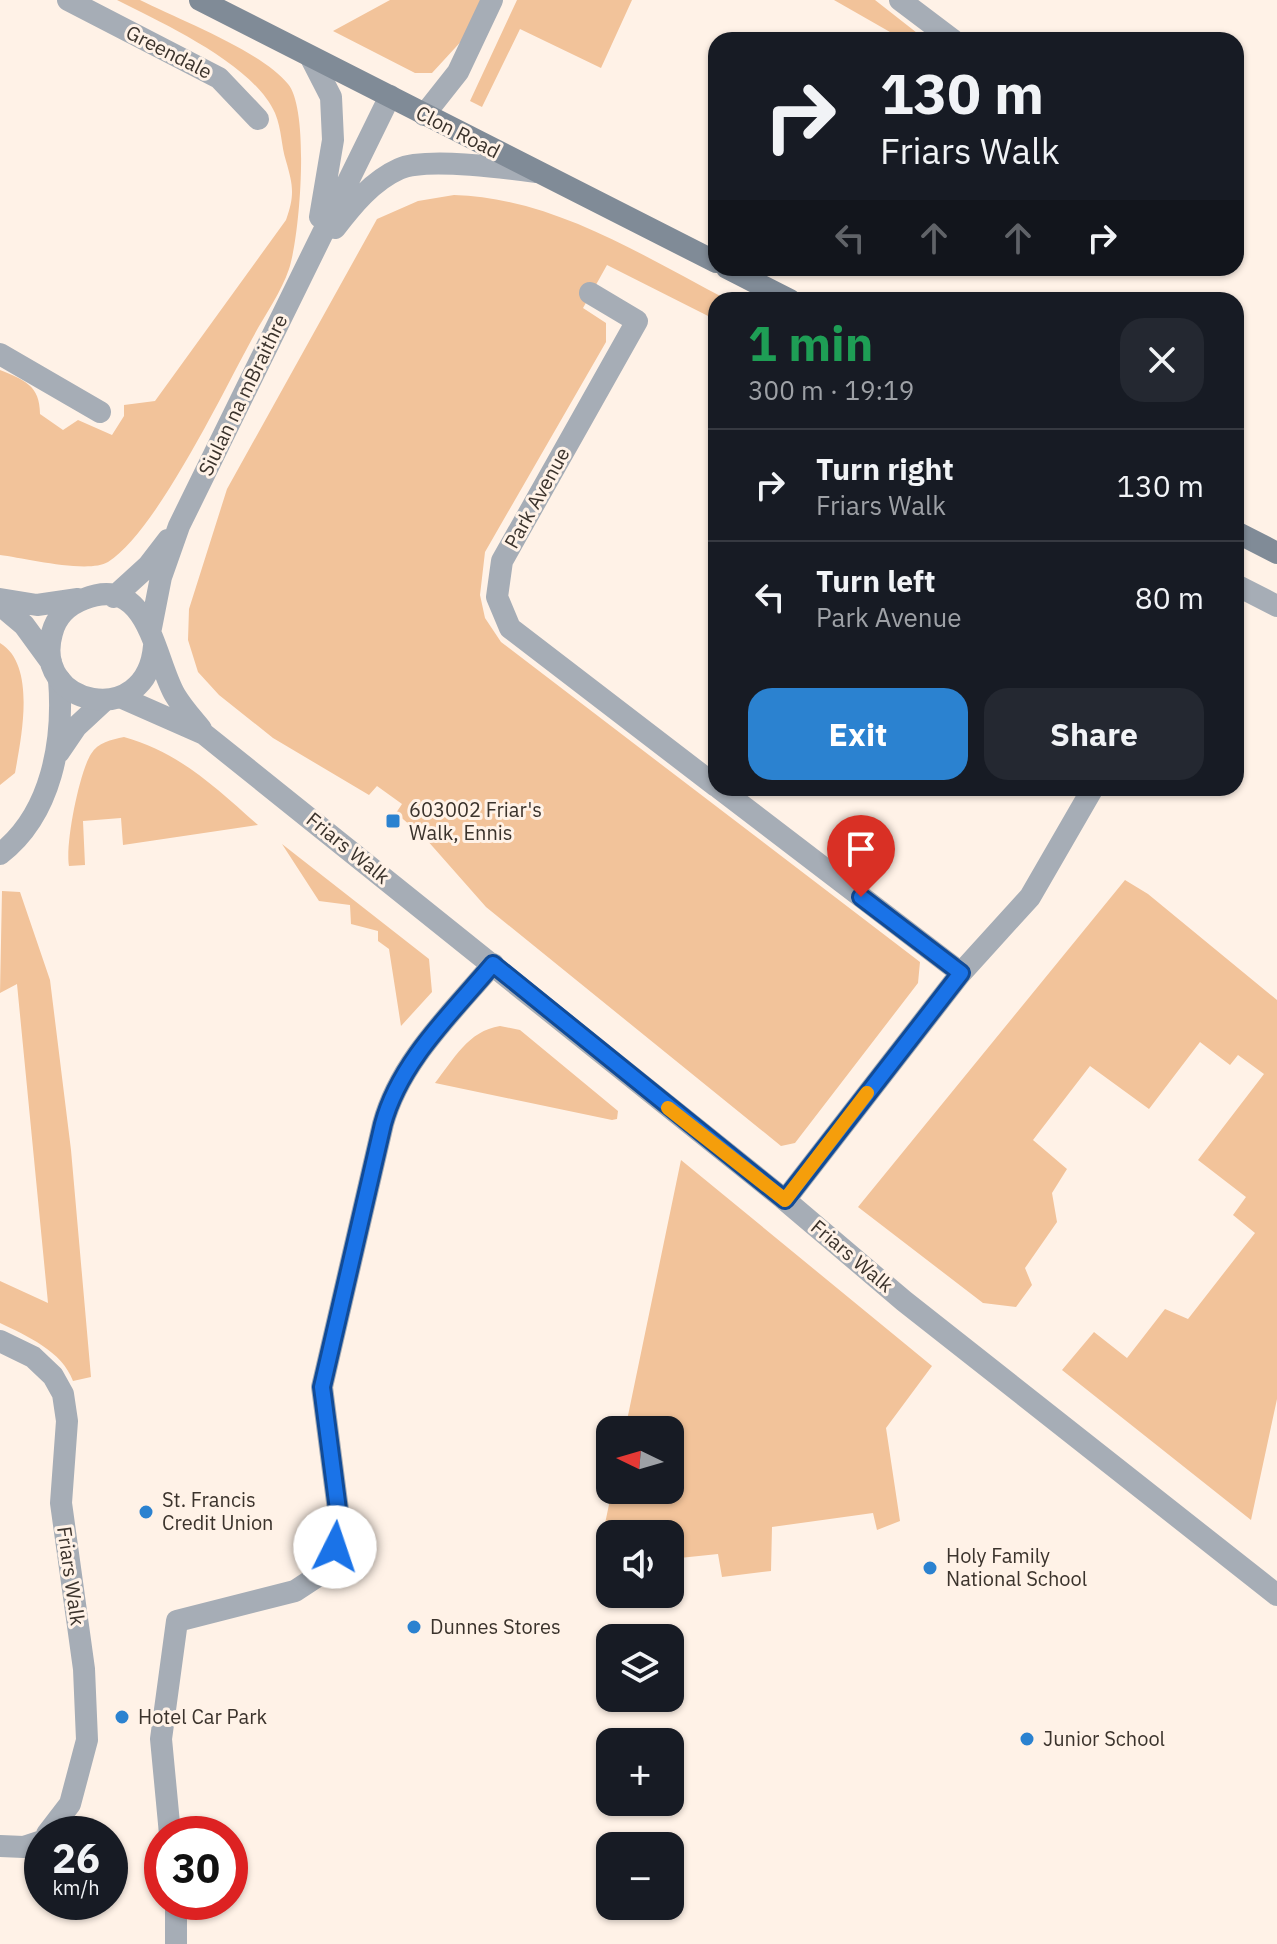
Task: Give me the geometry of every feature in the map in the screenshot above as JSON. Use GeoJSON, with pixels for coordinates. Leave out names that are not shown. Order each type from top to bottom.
{"type":"FeatureCollection","features":[{"type":"Feature","properties":{"kind":"main road","name":"Clon Road"},"geometry":{"type":"LineString","coordinates":[[200,0],[708,258]]}},
{"type":"Feature","properties":{"kind":"main road"},"geometry":{"type":"LineString","coordinates":[[743,276],[774,292]]}},
{"type":"Feature","properties":{"kind":"main road"},"geometry":{"type":"LineString","coordinates":[[1244,536],[1277,553]]}},
{"type":"Feature","properties":{"kind":"street","name":"Greendale"},"geometry":{"type":"LineString","coordinates":[[68,0],[219,78],[258,119]]}},
{"type":"Feature","properties":{"kind":"street"},"geometry":{"type":"LineString","coordinates":[[424,115],[458,72],[492,0]]}},
{"type":"Feature","properties":{"kind":"street"},"geometry":{"type":"LineString","coordinates":[[900,0],[942,32]]}},
{"type":"Feature","properties":{"kind":"street","name":"Siulan na mBraithre"},"geometry":{"type":"LineString","coordinates":[[308,264],[327,184],[333,140],[331,97],[311,58]]}},
{"type":"Feature","properties":{"kind":"street","name":"Siulan na mBraithre"},"geometry":{"type":"LineString","coordinates":[[152,637],[161,577],[179,526],[390,96]]}},
{"type":"Feature","properties":{"kind":"street","name":"Siulan na mBraithre"},"geometry":{"type":"LineString","coordinates":[[308,264],[357,199],[400,168],[470,164],[537,172]]}},
{"type":"Feature","properties":{"kind":"street","name":"Park Avenue"},"geometry":{"type":"LineString","coordinates":[[590,293],[637,321],[502,561],[497,597],[510,628],[708,775]]}},
{"type":"Feature","properties":{"kind":"street"},"geometry":{"type":"LineString","coordinates":[[0,354],[100,412]]}},
{"type":"Feature","properties":{"kind":"street","name":"Siulan na mBraithre"},"geometry":{"type":"LineString","coordinates":[[114,597],[148,566],[179,526]]}},
{"type":"Feature","properties":{"kind":"street"},"geometry":{"type":"LineString","coordinates":[[1244,589],[1277,606]]}},
{"type":"Feature","properties":{"kind":"street"},"geometry":{"type":"LineString","coordinates":[[0,854],[20,839],[40,809],[62,719],[49,646],[60,615],[88,597]]}},
{"type":"Feature","properties":{"kind":"street"},"geometry":{"type":"LineString","coordinates":[[0,599],[37,605],[88,597],[114,597],[136,608],[152,637],[153,662],[146,677],[76,727],[53,760]]}},
{"type":"Feature","properties":{"kind":"street"},"geometry":{"type":"LineString","coordinates":[[0,605],[24,625],[55,671],[78,695],[112,699]]}},
{"type":"Feature","properties":{"kind":"street","name":"Friars Walk"},"geometry":{"type":"LineString","coordinates":[[152,637],[175,695],[204,734],[785,1200],[904,1301],[1277,1595]]}},
{"type":"Feature","properties":{"kind":"street","name":"Friars Walk"},"geometry":{"type":"LineString","coordinates":[[112,699],[204,734]]}},
{"type":"Feature","properties":{"kind":"street","name":"Park Avenue"},"geometry":{"type":"LineString","coordinates":[[735,796],[961,973]]}},
{"type":"Feature","properties":{"kind":"street"},"geometry":{"type":"LineString","coordinates":[[785,1200],[961,973],[1030,897],[1088,796]]}},
{"type":"Feature","properties":{"kind":"street"},"geometry":{"type":"LineString","coordinates":[[168,1816],[161,1739],[177,1621],[295,1591],[330,1568],[340,1525],[322,1387],[390,1097],[404,1073],[493,964]]}},
{"type":"Feature","properties":{"kind":"street","name":"Friars Walk"},"geometry":{"type":"LineString","coordinates":[[0,1341],[33,1357],[53,1376],[63,1394],[67,1421],[61,1503],[84,1669],[87,1740],[70,1804],[61,1816]]}},
{"type":"Feature","properties":{"kind":"street"},"geometry":{"type":"LineString","coordinates":[[0,1846],[24,1847]]}},
{"type":"Feature","properties":{"kind":"street"},"geometry":{"type":"LineString","coordinates":[[176,1920],[176,1944]]}},
{"type":"Feature","properties":{"kind":"shaded area"},"geometry":{"type":"Polygon","coordinates":[[[117,0],[140,0],[219,37],[259,60],[288,84],[295,98],[301,145],[297,230],[289,269],[277,296],[187,459],[147,522],[127,546],[108,562],[71,566],[0,555],[0,370],[29,385],[37,396],[40,414],[63,430],[78,420],[112,435],[124,416],[124,405],[155,401],[286,220],[292,197],[279,125],[264,95],[248,78],[205,47],[117,0]]]}},
{"type":"Feature","properties":{"kind":"shaded area"},"geometry":{"type":"Polygon","coordinates":[[[390,0],[485,0],[478,23],[432,73],[415,73],[333,31],[390,0]]]}},
{"type":"Feature","properties":{"kind":"shaded area"},"geometry":{"type":"Polygon","coordinates":[[[517,0],[632,0],[601,68],[520,29],[482,107],[470,101],[517,0]]]}},
{"type":"Feature","properties":{"kind":"shaded area"},"geometry":{"type":"Polygon","coordinates":[[[834,0],[875,0],[916,32],[890,32],[834,0]]]}},
{"type":"Feature","properties":{"kind":"shaded area"},"geometry":{"type":"Polygon","coordinates":[[[454,195],[527,206],[596,232],[713,292],[708,292],[708,316],[607,265],[583,308],[606,323],[606,342],[485,552],[480,595],[485,618],[501,642],[920,962],[918,983],[795,1143],[781,1146],[486,907],[426,839],[396,813],[402,804],[377,786],[369,795],[273,738],[219,695],[198,672],[188,640],[189,609],[227,489],[377,219],[418,201],[454,195]]]}},
{"type":"Feature","properties":{"kind":"shaded area"},"geometry":{"type":"Polygon","coordinates":[[[0,643],[12,654],[19,668],[24,704],[15,773],[0,785],[0,643]]]}},
{"type":"Feature","properties":{"kind":"shaded area"},"geometry":{"type":"Polygon","coordinates":[[[124,737],[179,762],[212,785],[258,825],[123,845],[121,818],[83,821],[85,865],[69,866],[71,826],[86,763],[97,747],[124,737]]]}},
{"type":"Feature","properties":{"kind":"shaded area"},"geometry":{"type":"Polygon","coordinates":[[[282,844],[429,959],[432,992],[401,1026],[389,949],[378,941],[378,931],[351,924],[350,905],[319,901],[282,844]]]}},
{"type":"Feature","properties":{"kind":"shaded area"},"geometry":{"type":"Polygon","coordinates":[[[1125,880],[1148,894],[1277,1000],[1277,1399],[1251,1520],[1062,1370],[1094,1332],[1127,1358],[1165,1309],[1188,1319],[1255,1233],[1233,1215],[1246,1197],[1198,1160],[1264,1074],[1238,1055],[1230,1065],[1200,1042],[1149,1109],[1090,1066],[1033,1140],[1067,1169],[1052,1193],[1057,1222],[1025,1268],[1032,1285],[1016,1307],[983,1303],[858,1207],[1125,880]]]}},
{"type":"Feature","properties":{"kind":"shaded area"},"geometry":{"type":"Polygon","coordinates":[[[2,891],[20,892],[50,980],[71,1150],[91,1377],[73,1381],[68,1370],[52,1353],[0,1323],[0,1281],[48,1303],[17,984],[0,993],[2,891]]]}},
{"type":"Feature","properties":{"kind":"shaded area"},"geometry":{"type":"Polygon","coordinates":[[[500,1026],[520,1030],[618,1111],[617,1119],[435,1083],[470,1040],[500,1026]]]}},
{"type":"Feature","properties":{"kind":"shaded area"},"geometry":{"type":"Polygon","coordinates":[[[681,1160],[932,1366],[886,1428],[900,1521],[877,1530],[873,1513],[772,1527],[771,1571],[722,1577],[718,1554],[684,1558],[684,1520],[606,1520],[609,1504],[684,1504],[684,1416],[628,1416],[681,1160]]]}},
{"type":"Feature","properties":{"kind":"slow traffic"},"geometry":{"type":"LineString","coordinates":[[668,1108],[785,1200],[867,1093]]}},
{"type":"Feature","properties":{"kind":"place","name":"603002 Friar's Walk, Ennis"},"geometry":{"type":"Point","coordinates":[393,821]}},
{"type":"Feature","properties":{"kind":"place","name":"St. Francis Credit Union"},"geometry":{"type":"Point","coordinates":[146,1512]}},
{"type":"Feature","properties":{"kind":"place","name":"Holy Family National School"},"geometry":{"type":"Point","coordinates":[930,1568]}},
{"type":"Feature","properties":{"kind":"place","name":"Dunnes Stores"},"geometry":{"type":"Point","coordinates":[414,1627]}},
{"type":"Feature","properties":{"kind":"place","name":"Hotel Car Park"},"geometry":{"type":"Point","coordinates":[122,1717]}},
{"type":"Feature","properties":{"kind":"place","name":"Junior School"},"geometry":{"type":"Point","coordinates":[1027,1739]}},
{"type":"Feature","properties":{"kind":"route"},"geometry":{"type":"LineString","coordinates":[[335,1547],[340,1525],[322,1387],[390,1097],[404,1073],[493,964],[785,1200],[961,973],[861,897]]}}]}
